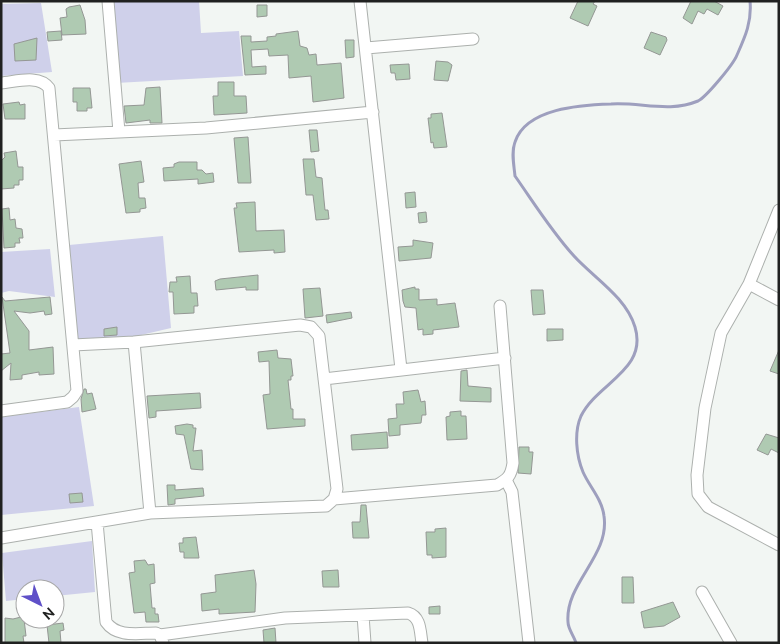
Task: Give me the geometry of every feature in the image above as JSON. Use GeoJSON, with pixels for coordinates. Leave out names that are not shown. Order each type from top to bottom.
{"type":"FeatureCollection","features":[{"type":"Feature","properties":{"kind":"street"},"geometry":{"type":"LineString","coordinates":[[108,1],[119,132]]}},
{"type":"Feature","properties":{"kind":"street"},"geometry":{"type":"LineString","coordinates":[[360,1],[401,369]]}},
{"type":"Feature","properties":{"kind":"street"},"geometry":{"type":"LineString","coordinates":[[366,48],[473,39]]}},
{"type":"Feature","properties":{"kind":"street"},"geometry":{"type":"LineString","coordinates":[[1,83],[38,80],[45,83],[48,88],[77,391],[74,398],[67,402],[1,411]]}},
{"type":"Feature","properties":{"kind":"street"},"geometry":{"type":"LineString","coordinates":[[54,135],[206,128],[373,112]]}},
{"type":"Feature","properties":{"kind":"street"},"geometry":{"type":"LineString","coordinates":[[779,210],[748,284],[721,333],[705,408],[696,475],[698,494],[708,507],[779,545]]}},
{"type":"Feature","properties":{"kind":"street"},"geometry":{"type":"LineString","coordinates":[[748,284],[779,300]]}},
{"type":"Feature","properties":{"kind":"street"},"geometry":{"type":"LineString","coordinates":[[334,499],[497,484],[506,480],[511,474],[513,463],[500,306]]}},
{"type":"Feature","properties":{"kind":"street"},"geometry":{"type":"LineString","coordinates":[[1,538],[150,513],[326,506],[334,499],[337,489],[319,336],[311,328],[300,325],[134,342],[73,345]]}},
{"type":"Feature","properties":{"kind":"street"},"geometry":{"type":"LineString","coordinates":[[134,342],[150,513]]}},
{"type":"Feature","properties":{"kind":"street"},"geometry":{"type":"LineString","coordinates":[[324,379],[505,358]]}},
{"type":"Feature","properties":{"kind":"street"},"geometry":{"type":"LineString","coordinates":[[506,480],[512,492],[529,643]]}},
{"type":"Feature","properties":{"kind":"street"},"geometry":{"type":"LineString","coordinates":[[97,522],[106,622],[112,630],[120,633],[161,639],[286,618],[408,613],[414,615],[419,622],[422,643]]}},
{"type":"Feature","properties":{"kind":"street"},"geometry":{"type":"LineString","coordinates":[[702,592],[731,643]]}},
{"type":"Feature","properties":{"kind":"street"},"geometry":{"type":"LineString","coordinates":[[363,616],[365,643]]}},
{"type":"Feature","properties":{"kind":"shaded area"},"geometry":{"type":"Polygon","coordinates":[[[112,1],[199,1],[201,33],[239,31],[243,76],[116,83],[112,1]]]}},
{"type":"Feature","properties":{"kind":"shaded area"},"geometry":{"type":"Polygon","coordinates":[[[41,3],[52,72],[1,76],[1,4],[41,3]]]}},
{"type":"Feature","properties":{"kind":"shaded area"},"geometry":{"type":"Polygon","coordinates":[[[163,236],[171,328],[124,339],[76,340],[69,245],[163,236]]]}},
{"type":"Feature","properties":{"kind":"shaded area"},"geometry":{"type":"Polygon","coordinates":[[[50,249],[55,297],[9,291],[1,293],[1,252],[50,249]]]}},
{"type":"Feature","properties":{"kind":"shaded area"},"geometry":{"type":"Polygon","coordinates":[[[79,407],[94,506],[1,515],[1,417],[79,407]]]}},
{"type":"Feature","properties":{"kind":"shaded area"},"geometry":{"type":"Polygon","coordinates":[[[92,541],[95,592],[65,595],[65,579],[15,579],[15,600],[6,601],[2,553],[92,541]]]}},
{"type":"Feature","properties":{"kind":"building"},"geometry":{"type":"Polygon","coordinates":[[[578,1],[595,1],[593,4],[597,6],[588,26],[570,18],[578,1]]]}},
{"type":"Feature","properties":{"kind":"building"},"geometry":{"type":"Polygon","coordinates":[[[691,1],[714,1],[723,6],[718,15],[707,9],[704,14],[698,11],[692,24],[683,18],[691,1]]]}},
{"type":"Feature","properties":{"kind":"building"},"geometry":{"type":"Polygon","coordinates":[[[80,5],[85,20],[86,34],[62,35],[60,18],[67,17],[66,9],[69,7],[80,5]]]}},
{"type":"Feature","properties":{"kind":"building"},"geometry":{"type":"Polygon","coordinates":[[[257,5],[267,5],[267,16],[257,17],[257,5]]]}},
{"type":"Feature","properties":{"kind":"building"},"geometry":{"type":"Polygon","coordinates":[[[61,31],[62,40],[48,41],[47,32],[61,31]]]}},
{"type":"Feature","properties":{"kind":"building"},"geometry":{"type":"Polygon","coordinates":[[[298,31],[300,46],[307,48],[309,55],[316,54],[317,65],[341,63],[344,98],[313,102],[311,76],[289,78],[288,55],[269,56],[268,49],[251,50],[252,67],[266,66],[266,74],[245,75],[241,36],[251,36],[251,42],[267,41],[267,37],[276,36],[276,34],[298,31]]]}},
{"type":"Feature","properties":{"kind":"building"},"geometry":{"type":"Polygon","coordinates":[[[651,32],[666,37],[667,40],[660,55],[644,48],[651,32]]]}},
{"type":"Feature","properties":{"kind":"building"},"geometry":{"type":"Polygon","coordinates":[[[37,38],[36,60],[15,61],[14,44],[37,38]]]}},
{"type":"Feature","properties":{"kind":"building"},"geometry":{"type":"Polygon","coordinates":[[[345,40],[354,40],[354,57],[346,58],[345,40]]]}},
{"type":"Feature","properties":{"kind":"building"},"geometry":{"type":"Polygon","coordinates":[[[436,61],[448,62],[452,65],[448,81],[434,80],[436,61]]]}},
{"type":"Feature","properties":{"kind":"building"},"geometry":{"type":"Polygon","coordinates":[[[409,64],[410,79],[396,80],[395,73],[391,73],[390,65],[409,64]]]}},
{"type":"Feature","properties":{"kind":"building"},"geometry":{"type":"Polygon","coordinates":[[[218,82],[234,82],[234,96],[246,96],[247,113],[214,115],[213,96],[218,96],[218,82]]]}},
{"type":"Feature","properties":{"kind":"building"},"geometry":{"type":"Polygon","coordinates":[[[160,87],[162,123],[150,123],[150,120],[126,123],[124,106],[144,105],[146,88],[160,87]]]}},
{"type":"Feature","properties":{"kind":"building"},"geometry":{"type":"Polygon","coordinates":[[[73,88],[90,88],[92,108],[87,108],[87,111],[77,111],[77,102],[73,102],[73,88]]]}},
{"type":"Feature","properties":{"kind":"building"},"geometry":{"type":"Polygon","coordinates":[[[19,102],[20,105],[25,104],[25,119],[5,119],[3,104],[19,102]]]}},
{"type":"Feature","properties":{"kind":"building"},"geometry":{"type":"Polygon","coordinates":[[[442,113],[447,147],[434,148],[433,142],[431,143],[428,118],[431,118],[431,114],[442,113]]]}},
{"type":"Feature","properties":{"kind":"building"},"geometry":{"type":"Polygon","coordinates":[[[309,130],[317,130],[319,151],[311,152],[309,130]]]}},
{"type":"Feature","properties":{"kind":"building"},"geometry":{"type":"Polygon","coordinates":[[[248,137],[251,183],[238,183],[234,138],[248,137]]]}},
{"type":"Feature","properties":{"kind":"building"},"geometry":{"type":"Polygon","coordinates":[[[16,151],[18,167],[23,167],[23,180],[19,180],[19,185],[14,185],[14,188],[1,189],[1,161],[5,157],[4,153],[16,151]]]}},
{"type":"Feature","properties":{"kind":"building"},"geometry":{"type":"Polygon","coordinates":[[[303,159],[314,159],[316,177],[322,178],[325,210],[328,210],[329,219],[316,220],[313,195],[306,195],[303,159]]]}},
{"type":"Feature","properties":{"kind":"building"},"geometry":{"type":"Polygon","coordinates":[[[141,161],[144,182],[138,183],[139,198],[145,198],[146,208],[140,209],[140,212],[126,213],[119,164],[141,161]]]}},
{"type":"Feature","properties":{"kind":"building"},"geometry":{"type":"Polygon","coordinates":[[[179,162],[197,162],[197,170],[202,170],[206,174],[213,173],[214,182],[198,184],[198,179],[164,181],[163,168],[174,167],[174,164],[179,162]]]}},
{"type":"Feature","properties":{"kind":"building"},"geometry":{"type":"Polygon","coordinates":[[[415,192],[416,207],[406,208],[405,193],[415,192]]]}},
{"type":"Feature","properties":{"kind":"building"},"geometry":{"type":"Polygon","coordinates":[[[255,202],[256,231],[284,230],[285,252],[274,253],[274,250],[239,252],[234,208],[237,208],[236,203],[255,202]]]}},
{"type":"Feature","properties":{"kind":"building"},"geometry":{"type":"Polygon","coordinates":[[[9,208],[10,220],[15,219],[16,228],[22,229],[23,238],[19,238],[20,243],[15,243],[15,247],[4,248],[2,209],[9,208]]]}},
{"type":"Feature","properties":{"kind":"building"},"geometry":{"type":"Polygon","coordinates":[[[426,212],[427,222],[419,223],[418,213],[426,212]]]}},
{"type":"Feature","properties":{"kind":"building"},"geometry":{"type":"Polygon","coordinates":[[[413,240],[433,243],[431,258],[399,261],[398,247],[413,246],[413,240]]]}},
{"type":"Feature","properties":{"kind":"building"},"geometry":{"type":"Polygon","coordinates":[[[258,275],[258,290],[246,290],[246,287],[216,290],[215,281],[220,279],[258,275]]]}},
{"type":"Feature","properties":{"kind":"building"},"geometry":{"type":"Polygon","coordinates":[[[190,276],[191,293],[197,293],[198,306],[194,306],[194,313],[174,314],[173,292],[169,292],[170,282],[177,282],[176,277],[190,276]]]}},
{"type":"Feature","properties":{"kind":"building"},"geometry":{"type":"Polygon","coordinates":[[[415,287],[415,289],[419,289],[419,300],[437,299],[437,305],[455,303],[459,327],[433,330],[433,334],[423,335],[423,329],[418,330],[416,308],[405,307],[403,301],[402,290],[415,287]]]}},
{"type":"Feature","properties":{"kind":"building"},"geometry":{"type":"Polygon","coordinates":[[[320,288],[323,316],[305,318],[303,289],[320,288]]]}},
{"type":"Feature","properties":{"kind":"building"},"geometry":{"type":"Polygon","coordinates":[[[531,290],[543,290],[545,314],[533,315],[531,290]]]}},
{"type":"Feature","properties":{"kind":"building"},"geometry":{"type":"Polygon","coordinates":[[[2,297],[5,301],[50,297],[52,314],[45,315],[44,311],[30,313],[14,311],[29,331],[29,350],[53,347],[54,374],[39,375],[39,372],[22,375],[22,379],[10,380],[11,363],[1,371],[1,354],[10,353],[2,297]]]}},
{"type":"Feature","properties":{"kind":"building"},"geometry":{"type":"Polygon","coordinates":[[[351,312],[352,318],[327,323],[326,315],[351,312]]]}},
{"type":"Feature","properties":{"kind":"building"},"geometry":{"type":"Polygon","coordinates":[[[117,327],[117,335],[104,336],[104,329],[117,327]]]}},
{"type":"Feature","properties":{"kind":"building"},"geometry":{"type":"Polygon","coordinates":[[[547,329],[563,329],[563,340],[547,341],[547,329]]]}},
{"type":"Feature","properties":{"kind":"building"},"geometry":{"type":"Polygon","coordinates":[[[277,350],[278,358],[291,359],[293,376],[291,376],[291,380],[288,380],[293,419],[305,419],[305,426],[267,429],[263,395],[270,394],[269,361],[259,362],[258,352],[277,350]]]}},
{"type":"Feature","properties":{"kind":"building"},"geometry":{"type":"Polygon","coordinates":[[[779,350],[779,374],[770,371],[779,350]]]}},
{"type":"Feature","properties":{"kind":"building"},"geometry":{"type":"Polygon","coordinates":[[[467,370],[468,386],[491,388],[491,402],[460,401],[461,371],[467,370]]]}},
{"type":"Feature","properties":{"kind":"building"},"geometry":{"type":"Polygon","coordinates":[[[84,389],[86,389],[87,394],[92,393],[96,409],[82,412],[81,399],[84,389]]]}},
{"type":"Feature","properties":{"kind":"building"},"geometry":{"type":"Polygon","coordinates":[[[418,390],[421,402],[425,401],[426,415],[422,415],[421,423],[400,425],[400,435],[389,436],[388,419],[397,418],[396,404],[404,404],[403,392],[418,390]]]}},
{"type":"Feature","properties":{"kind":"building"},"geometry":{"type":"Polygon","coordinates":[[[200,393],[201,408],[156,411],[156,417],[149,418],[147,396],[200,393]]]}},
{"type":"Feature","properties":{"kind":"building"},"geometry":{"type":"Polygon","coordinates":[[[461,411],[461,416],[466,416],[467,439],[447,440],[446,417],[450,416],[450,412],[461,411]]]}},
{"type":"Feature","properties":{"kind":"building"},"geometry":{"type":"Polygon","coordinates":[[[193,425],[193,428],[196,428],[193,451],[202,450],[203,470],[191,469],[184,435],[176,434],[175,426],[193,425]]]}},
{"type":"Feature","properties":{"kind":"building"},"geometry":{"type":"Polygon","coordinates":[[[387,432],[388,448],[352,450],[351,435],[387,432]]]}},
{"type":"Feature","properties":{"kind":"building"},"geometry":{"type":"Polygon","coordinates":[[[766,434],[779,438],[779,453],[771,449],[768,455],[757,450],[766,434]]]}},
{"type":"Feature","properties":{"kind":"building"},"geometry":{"type":"Polygon","coordinates":[[[519,447],[529,447],[529,452],[533,452],[531,474],[518,473],[519,447]]]}},
{"type":"Feature","properties":{"kind":"building"},"geometry":{"type":"Polygon","coordinates":[[[167,485],[175,485],[175,490],[203,488],[204,496],[175,499],[175,504],[168,505],[167,485]]]}},
{"type":"Feature","properties":{"kind":"building"},"geometry":{"type":"Polygon","coordinates":[[[82,493],[83,502],[70,503],[69,494],[82,493]]]}},
{"type":"Feature","properties":{"kind":"building"},"geometry":{"type":"Polygon","coordinates":[[[361,505],[366,505],[369,538],[353,538],[352,522],[360,522],[361,505]]]}},
{"type":"Feature","properties":{"kind":"building"},"geometry":{"type":"Polygon","coordinates":[[[446,528],[446,557],[432,558],[432,555],[427,555],[426,532],[435,532],[435,529],[446,528]]]}},
{"type":"Feature","properties":{"kind":"building"},"geometry":{"type":"Polygon","coordinates":[[[196,537],[199,558],[184,558],[184,552],[180,552],[179,543],[183,543],[183,538],[196,537]]]}},
{"type":"Feature","properties":{"kind":"building"},"geometry":{"type":"Polygon","coordinates":[[[145,560],[148,565],[154,564],[155,583],[150,584],[152,608],[155,608],[155,614],[158,614],[159,622],[146,622],[145,612],[134,613],[129,573],[135,572],[134,561],[145,560]]]}},
{"type":"Feature","properties":{"kind":"building"},"geometry":{"type":"Polygon","coordinates":[[[254,570],[256,584],[255,612],[219,614],[219,609],[202,611],[201,594],[216,592],[215,575],[254,570]]]}},
{"type":"Feature","properties":{"kind":"building"},"geometry":{"type":"Polygon","coordinates":[[[338,570],[339,587],[323,587],[322,571],[338,570]]]}},
{"type":"Feature","properties":{"kind":"building"},"geometry":{"type":"Polygon","coordinates":[[[622,577],[633,577],[634,603],[622,603],[622,577]]]}},
{"type":"Feature","properties":{"kind":"building"},"geometry":{"type":"Polygon","coordinates":[[[673,602],[680,617],[664,626],[644,628],[641,612],[673,602]]]}},
{"type":"Feature","properties":{"kind":"building"},"geometry":{"type":"Polygon","coordinates":[[[440,606],[440,614],[429,614],[429,607],[440,606]]]}},
{"type":"Feature","properties":{"kind":"building"},"geometry":{"type":"Polygon","coordinates":[[[5,618],[15,618],[15,629],[25,629],[26,636],[23,636],[24,643],[5,643],[5,618]]]}},
{"type":"Feature","properties":{"kind":"building"},"geometry":{"type":"Polygon","coordinates":[[[275,628],[276,643],[264,643],[263,630],[275,628]]]}},
{"type":"Feature","properties":{"kind":"building"},"geometry":{"type":"Polygon","coordinates":[[[47,629],[64,629],[60,631],[61,643],[49,643],[47,629]]]}},
{"type":"Feature","properties":{"kind":"waterway"},"geometry":{"type":"LineString","coordinates":[[576,643],[568,625],[569,608],[573,595],[600,544],[604,530],[604,516],[601,504],[583,472],[579,458],[577,429],[581,416],[588,404],[628,365],[634,354],[637,342],[635,327],[631,316],[624,306],[609,288],[566,247],[515,176],[513,159],[515,142],[521,131],[530,122],[542,115],[570,107],[611,104],[666,107],[698,101],[719,80],[737,55],[749,23],[750,1]]}}]}
